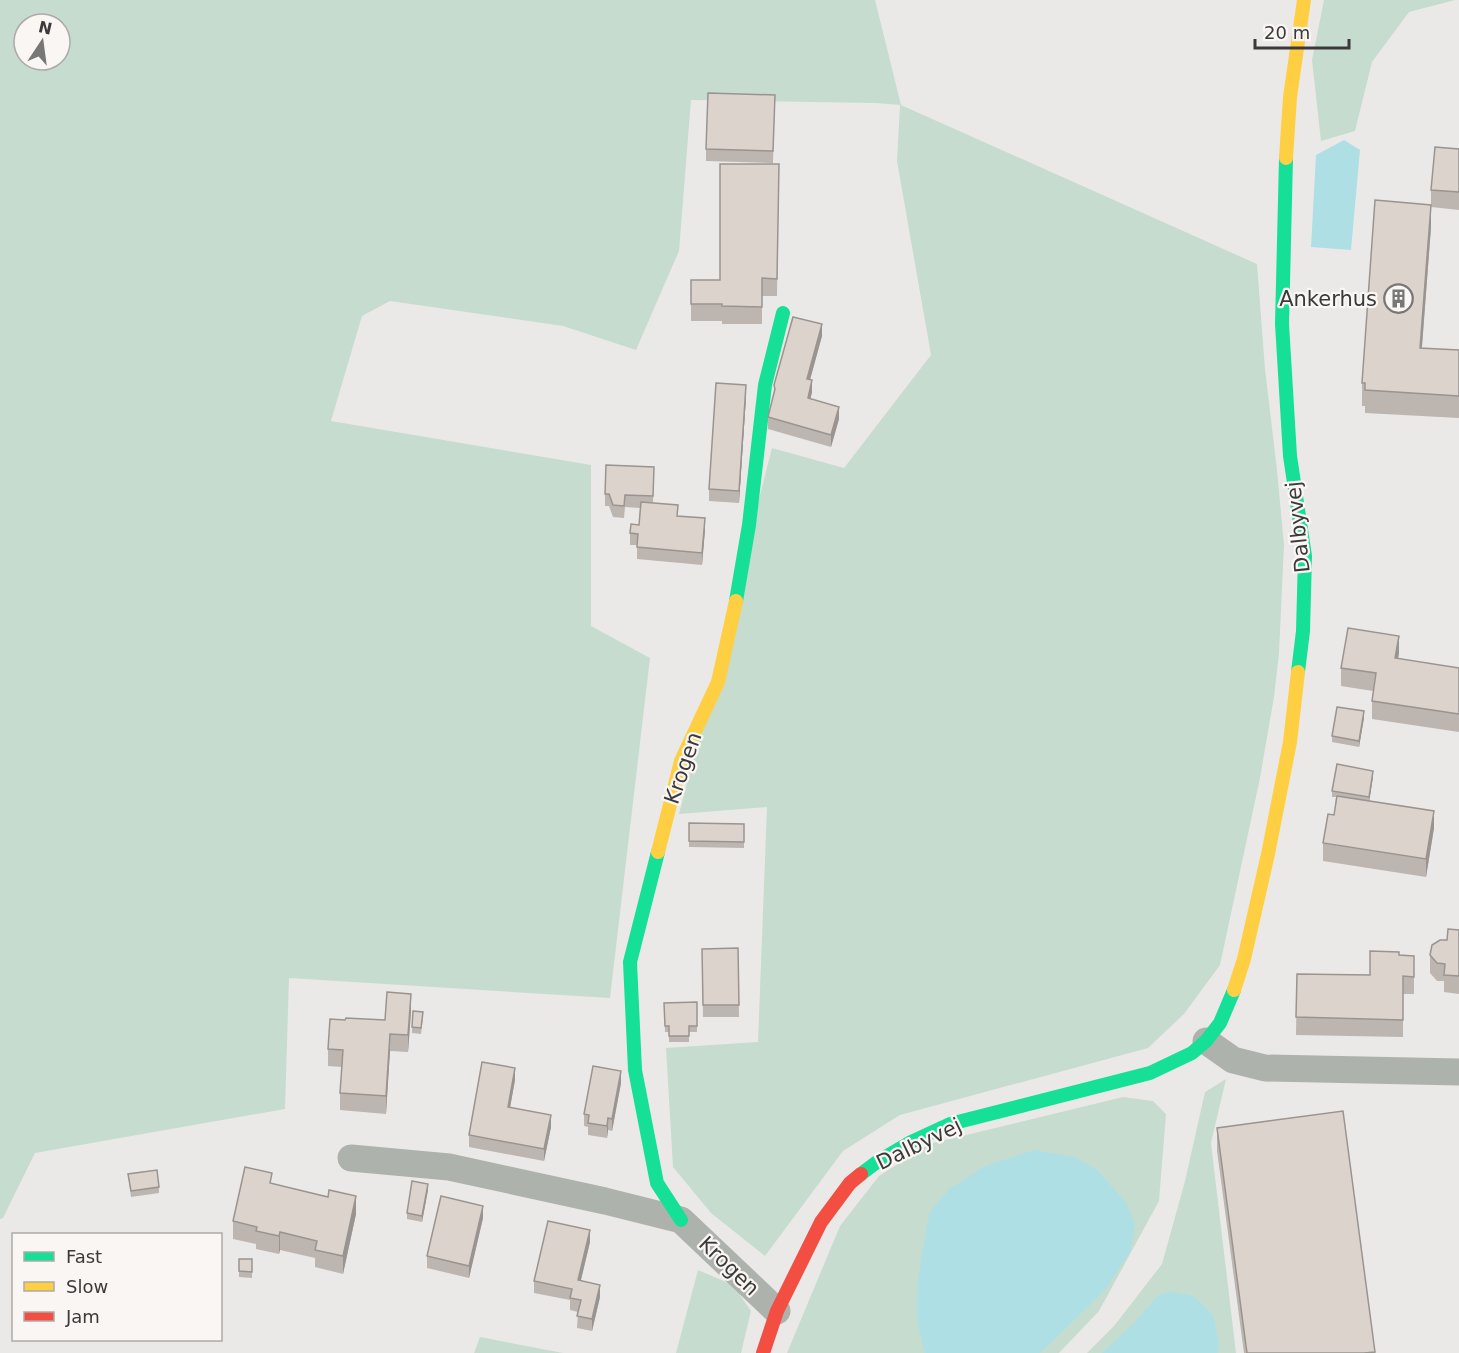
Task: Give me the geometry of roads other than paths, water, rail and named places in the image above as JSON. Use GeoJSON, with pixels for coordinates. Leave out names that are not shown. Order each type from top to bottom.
{"type":"FeatureCollection","features":[{"type":"Feature","properties":{"kind":"street","name":"Dalbyvej"},"geometry":{"type":"LineString","coordinates":[[763,1353],[777,1311],[821,1222],[850,1183],[877,1162],[911,1142],[950,1124],[1150,1073],[1192,1053],[1206,1041],[1220,1023],[1232,996],[1244,959],[1268,855],[1290,742],[1303,631],[1305,556],[1290,456],[1282,324],[1285,174],[1289,108],[1304,0]]}},
{"type":"Feature","properties":{"kind":"street","name":"Krogen"},"geometry":{"type":"LineString","coordinates":[[777,1311],[681,1220],[657,1183],[635,1070],[630,962],[681,761],[717,682],[735,609],[749,525],[765,385],[783,313]]}},
{"type":"Feature","properties":{"kind":"street"},"geometry":{"type":"LineString","coordinates":[[1206,1041],[1233,1060],[1265,1068],[1459,1072]]}},
{"type":"Feature","properties":{"kind":"street","name":"Krogen"},"geometry":{"type":"LineString","coordinates":[[351,1158],[449,1167],[681,1220]]}},
{"type":"Feature","properties":{"kind":"water"},"geometry":{"type":"Polygon","coordinates":[[[1344,140],[1360,150],[1351,250],[1311,247],[1316,155],[1344,140]]]}},
{"type":"Feature","properties":{"kind":"water"},"geometry":{"type":"Polygon","coordinates":[[[1035,1150],[1074,1157],[1097,1170],[1127,1204],[1135,1225],[1130,1252],[1105,1290],[1040,1353],[925,1353],[917,1321],[917,1287],[930,1212],[948,1190],[985,1166],[1035,1150]]]}},
{"type":"Feature","properties":{"kind":"water"},"geometry":{"type":"Polygon","coordinates":[[[1171,1291],[1195,1297],[1213,1315],[1219,1344],[1217,1353],[1102,1353],[1159,1295],[1171,1291]]]}},
{"type":"Feature","properties":{"kind":"place","name":"Ankerhus"},"geometry":{"type":"Point","coordinates":[1398,299]}}]}
